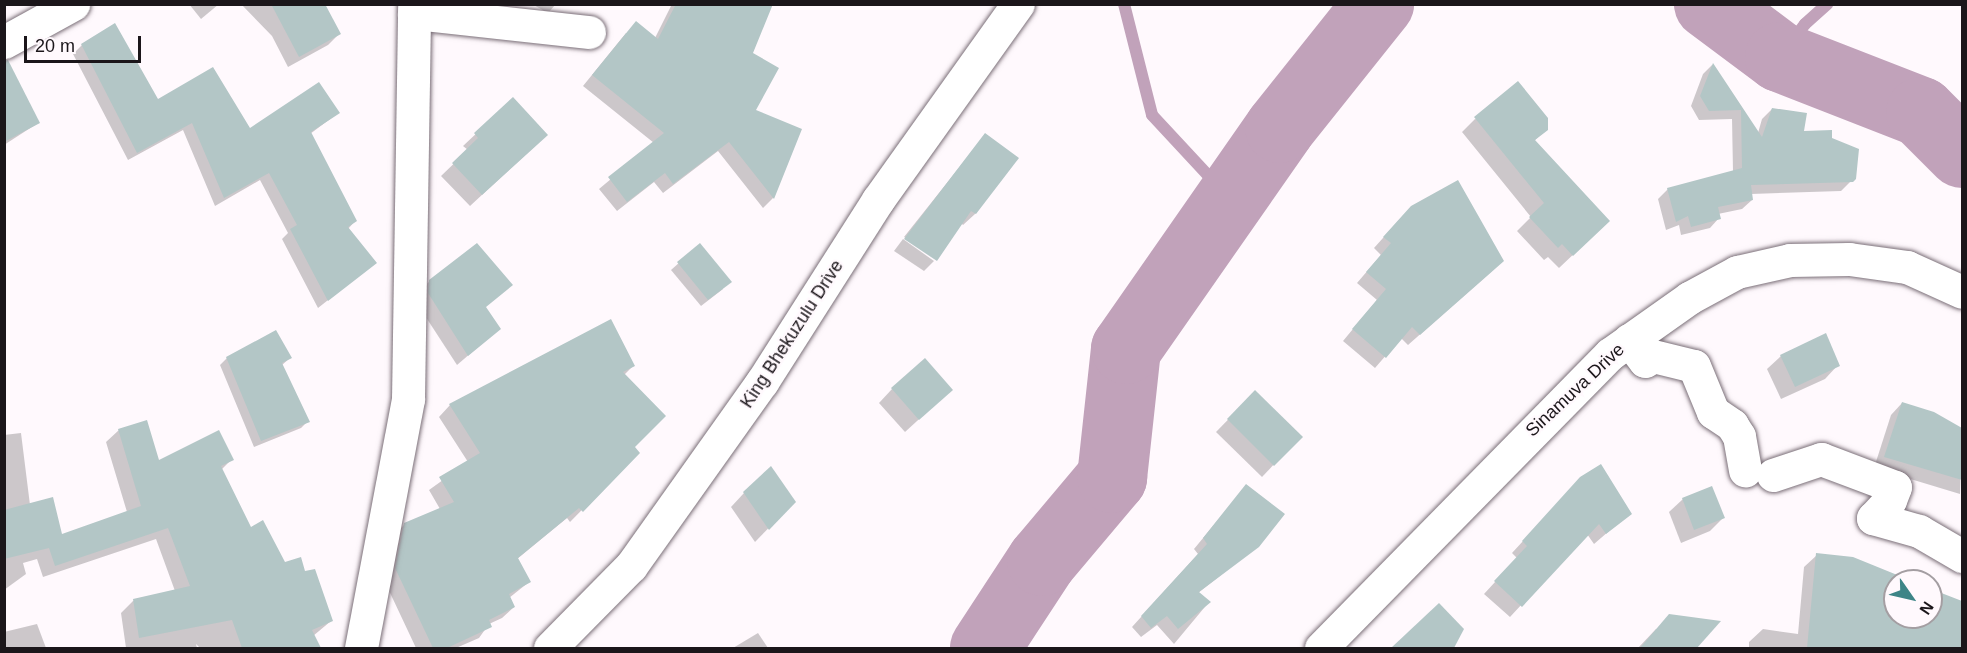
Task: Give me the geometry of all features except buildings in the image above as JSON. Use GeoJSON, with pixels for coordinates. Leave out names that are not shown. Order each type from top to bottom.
{"type":"FeatureCollection","features":[{"type":"Feature","properties":{"kind":"street"},"geometry":{"type":"LineString","coordinates":[[4,42],[73,4]]}},
{"type":"Feature","properties":{"kind":"street","name":"King Bhekuzulu Drive"},"geometry":{"type":"LineString","coordinates":[[549,648],[632,566],[762,382],[878,201],[1018,4]]}},
{"type":"Feature","properties":{"kind":"street"},"geometry":{"type":"LineString","coordinates":[[361,648],[408,399],[414,9],[589,32]]}},
{"type":"Feature","properties":{"kind":"street","name":"Sinamuva Drive"},"geometry":{"type":"LineString","coordinates":[[1321,648],[1610,354],[1689,298],[1737,272],[1790,260],[1849,259],[1907,267],[1962,292]]}},
{"type":"Feature","properties":{"kind":"street"},"geometry":{"type":"LineString","coordinates":[[1629,340],[1645,361],[1653,356],[1694,366],[1713,412],[1732,425],[1759,472],[1821,459],[1894,487],[1890,500],[1873,518],[1919,531],[1962,556]]}},
{"type":"Feature","properties":{"kind":"waterway"},"geometry":{"type":"LineString","coordinates":[[1124,4],[1152,115],[1230,199]]}},
{"type":"Feature","properties":{"kind":"waterway"},"geometry":{"type":"LineString","coordinates":[[985,648],[1042,561],[1112,478],[1126,349],[1280,128],[1379,4]]}},
{"type":"Feature","properties":{"kind":"waterway"},"geometry":{"type":"LineString","coordinates":[[1709,4],[1780,57],[1921,112],[1962,153]]}},
{"type":"Feature","properties":{"kind":"waterway"},"geometry":{"type":"LineString","coordinates":[[1780,57],[1805,24],[1827,4]]}}]}
